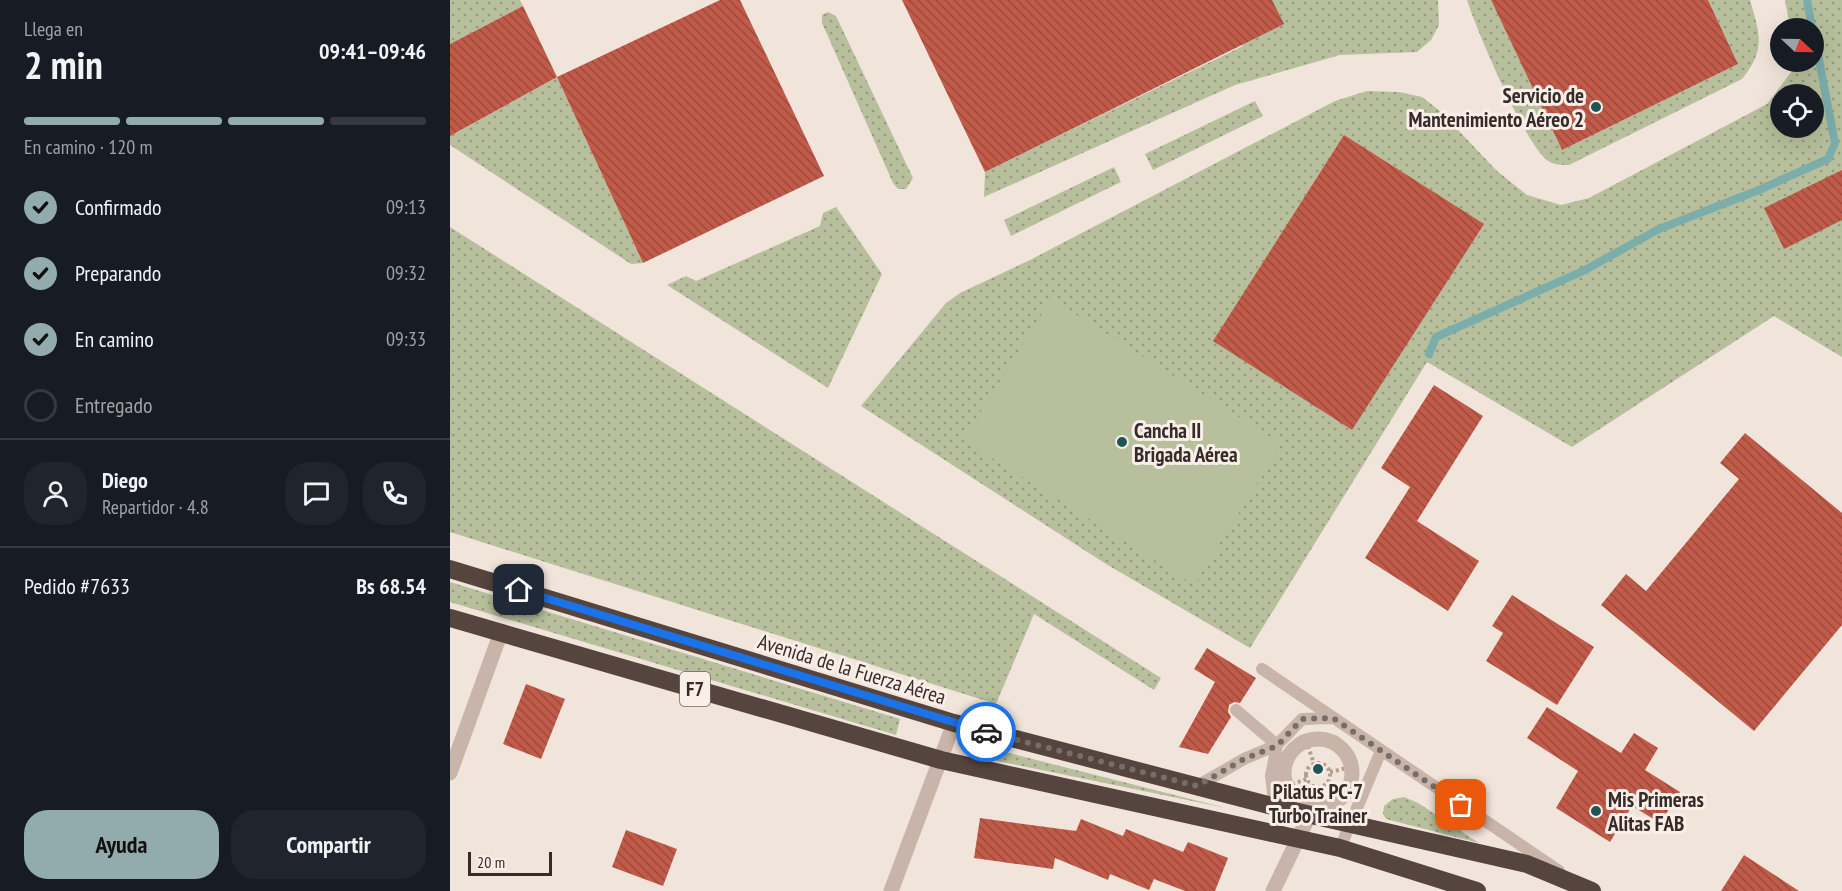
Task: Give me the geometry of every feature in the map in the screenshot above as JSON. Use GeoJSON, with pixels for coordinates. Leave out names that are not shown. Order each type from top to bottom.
{"type":"FeatureCollection","features":[{"type":"Feature","properties":{"kind":"highway","name":"Avenida de la Fuerza Aérea"},"geometry":{"type":"LineString","coordinates":[[450,569],[954,723],[1276,807],[1527,864],[1586,888]]}},
{"type":"Feature","properties":{"kind":"highway","name":"F7"},"geometry":{"type":"LineString","coordinates":[[450,618],[941,760],[1340,848],[1477,891]]}},
{"type":"Feature","properties":{"kind":"street"},"geometry":{"type":"LineString","coordinates":[[450,773],[501,632]]}},
{"type":"Feature","properties":{"kind":"street"},"geometry":{"type":"LineString","coordinates":[[891,891],[954,723]]}},
{"type":"Feature","properties":{"kind":"street"},"geometry":{"type":"LineString","coordinates":[[1322,739],[1341,748],[1352,767],[1349,788],[1333,804],[1324,807],[1296,799],[1288,784],[1284,771],[1287,760],[1293,750],[1311,740],[1322,739]]}},
{"type":"Feature","properties":{"kind":"street"},"geometry":{"type":"LineString","coordinates":[[1273,891],[1310,814]]}},
{"type":"Feature","properties":{"kind":"lane"},"geometry":{"type":"LineString","coordinates":[[1262,669],[1586,888]]}},
{"type":"Feature","properties":{"kind":"lane"},"geometry":{"type":"LineString","coordinates":[[1236,710],[1277,746]]}},
{"type":"Feature","properties":{"kind":"lane"},"geometry":{"type":"LineString","coordinates":[[1197,786],[1244,759],[1277,746],[1302,719],[1333,718]]}},
{"type":"Feature","properties":{"kind":"lane"},"geometry":{"type":"LineString","coordinates":[[1277,746],[1271,776],[1278,834]]}},
{"type":"Feature","properties":{"kind":"lane"},"geometry":{"type":"LineString","coordinates":[[1340,848],[1381,751]]}},
{"type":"Feature","properties":{"kind":"path"},"geometry":{"type":"LineString","coordinates":[[1308,746],[1314,764]]}},
{"type":"Feature","properties":{"kind":"path"},"geometry":{"type":"LineString","coordinates":[[1314,764],[1324,765],[1330,772],[1328,781],[1322,786],[1314,786],[1307,778],[1308,769],[1314,764]]}},
{"type":"Feature","properties":{"kind":"path"},"geometry":{"type":"LineString","coordinates":[[1330,772],[1347,768]]}},
{"type":"Feature","properties":{"kind":"path"},"geometry":{"type":"LineString","coordinates":[[1288,784],[1307,778]]}},
{"type":"Feature","properties":{"kind":"green space"},"geometry":{"type":"Polygon","coordinates":[[[450,0],[520,0],[523,6],[450,44],[450,0]]]}},
{"type":"Feature","properties":{"kind":"green space"},"geometry":{"type":"Polygon","coordinates":[[[1221,0],[1438,0],[1439,25],[1431,40],[1417,52],[1340,55],[1235,85],[984,197],[985,172],[1243,46],[1221,0]]]}},
{"type":"Feature","properties":{"kind":"green space"},"geometry":{"type":"Polygon","coordinates":[[[1467,0],[1491,0],[1562,150],[1738,64],[1708,0],[1750,0],[1758,32],[1758,50],[1750,69],[1742,79],[1569,165],[1557,164],[1547,160],[1526,132],[1480,36],[1467,0]]]}},
{"type":"Feature","properties":{"kind":"green space"},"geometry":{"type":"Polygon","coordinates":[[[1785,0],[1842,0],[1842,357],[1774,316],[1572,447],[1427,362],[1250,648],[1106,564],[861,406],[946,303],[960,293],[1030,260],[1335,101],[1367,91],[1399,92],[1422,97],[1440,111],[1497,171],[1527,195],[1561,205],[1589,198],[1767,104],[1770,100],[1770,138],[1824,138],[1824,84],[1782,84],[1791,72],[1824,72],[1824,18],[1788,18],[1785,0]]]}},
{"type":"Feature","properties":{"kind":"green space"},"geometry":{"type":"Polygon","coordinates":[[[828,12],[836,16],[913,178],[906,189],[898,189],[893,183],[822,23],[822,15],[828,12]]]}},
{"type":"Feature","properties":{"kind":"green space"},"geometry":{"type":"Polygon","coordinates":[[[557,77],[643,263],[631,264],[450,145],[450,123],[456,133],[557,77]]]}},
{"type":"Feature","properties":{"kind":"green space"},"geometry":{"type":"Polygon","coordinates":[[[1255,101],[1263,116],[1153,170],[1145,154],[1255,101]]]}},
{"type":"Feature","properties":{"kind":"green space"},"geometry":{"type":"Polygon","coordinates":[[[1114,167],[1121,182],[1011,236],[1004,220],[1114,167]]]}},
{"type":"Feature","properties":{"kind":"green space"},"geometry":{"type":"Polygon","coordinates":[[[836,207],[882,274],[828,388],[667,285],[686,276],[696,281],[820,226],[823,213],[836,207]]]}},
{"type":"Feature","properties":{"kind":"green space"},"geometry":{"type":"Polygon","coordinates":[[[450,227],[1161,678],[1154,690],[1034,614],[996,704],[450,532],[450,227]]]}},
{"type":"Feature","properties":{"kind":"green space","name":"Cancha II Brigada Aérea"},"geometry":{"type":"Polygon","coordinates":[[[1051,299],[1282,444],[1194,585],[963,440],[1051,299]]]}},
{"type":"Feature","properties":{"kind":"green space"},"geometry":{"type":"Polygon","coordinates":[[[450,582],[900,719],[896,735],[450,602],[450,582]]]}},
{"type":"Feature","properties":{"kind":"green space"},"geometry":{"type":"Polygon","coordinates":[[[989,748],[1226,808],[988,759],[989,748]]]}},
{"type":"Feature","properties":{"kind":"green space"},"geometry":{"type":"Polygon","coordinates":[[[1404,797],[1418,803],[1479,843],[1386,819],[1383,814],[1384,806],[1393,799],[1404,797]]]}},
{"type":"Feature","properties":{"kind":"building"},"geometry":{"type":"Polygon","coordinates":[[[720,0],[740,0],[824,176],[643,263],[557,77],[720,0]]]}},
{"type":"Feature","properties":{"kind":"building"},"geometry":{"type":"Polygon","coordinates":[[[902,0],[1272,0],[1284,24],[985,172],[902,0]]]}},
{"type":"Feature","properties":{"kind":"building","name":"Servicio de Mantenimiento Aéreo 2"},"geometry":{"type":"Polygon","coordinates":[[[1491,0],[1708,0],[1738,64],[1562,150],[1491,0]]]}},
{"type":"Feature","properties":{"kind":"building"},"geometry":{"type":"Polygon","coordinates":[[[523,6],[557,77],[450,136],[450,44],[523,6]]]}},
{"type":"Feature","properties":{"kind":"building"},"geometry":{"type":"Polygon","coordinates":[[[1344,135],[1484,224],[1352,430],[1213,341],[1344,135]]]}},
{"type":"Feature","properties":{"kind":"building"},"geometry":{"type":"Polygon","coordinates":[[[1842,170],[1842,220],[1784,249],[1764,208],[1842,170]]]}},
{"type":"Feature","properties":{"kind":"building"},"geometry":{"type":"Polygon","coordinates":[[[1434,385],[1483,416],[1417,521],[1479,561],[1448,611],[1365,558],[1410,487],[1381,468],[1434,385]]]}},
{"type":"Feature","properties":{"kind":"building"},"geometry":{"type":"Polygon","coordinates":[[[1745,433],[1842,513],[1842,625],[1754,731],[1601,605],[1626,574],[1646,591],[1739,479],[1720,463],[1745,433]]]}},
{"type":"Feature","properties":{"kind":"building"},"geometry":{"type":"Polygon","coordinates":[[[1512,595],[1594,647],[1557,705],[1486,661],[1503,633],[1492,626],[1512,595]]]}},
{"type":"Feature","properties":{"kind":"building"},"geometry":{"type":"Polygon","coordinates":[[[1207,648],[1256,678],[1240,703],[1234,702],[1229,705],[1228,712],[1231,717],[1208,754],[1179,747],[1215,682],[1194,669],[1207,648]]]}},
{"type":"Feature","properties":{"kind":"building"},"geometry":{"type":"Polygon","coordinates":[[[526,684],[565,699],[541,759],[503,744],[526,684]]]}},
{"type":"Feature","properties":{"kind":"building"},"geometry":{"type":"Polygon","coordinates":[[[1547,707],[1621,753],[1634,733],[1658,748],[1645,770],[1680,792],[1660,823],[1632,806],[1610,842],[1556,808],[1578,771],[1527,738],[1547,707]]]}},
{"type":"Feature","properties":{"kind":"building"},"geometry":{"type":"Polygon","coordinates":[[[980,818],[1076,831],[1081,819],[1123,836],[1126,829],[1183,852],[1188,842],[1228,858],[1215,891],[1185,891],[1154,879],[1149,890],[1110,874],[1108,880],[1055,858],[1053,869],[974,858],[980,818]]]}},
{"type":"Feature","properties":{"kind":"building"},"geometry":{"type":"Polygon","coordinates":[[[626,830],[677,849],[663,886],[612,867],[626,830]]]}},
{"type":"Feature","properties":{"kind":"building"},"geometry":{"type":"Polygon","coordinates":[[[1744,855],[1799,891],[1721,891],[1744,855]]]}},
{"type":"Feature","properties":{"kind":"waterway"},"geometry":{"type":"LineString","coordinates":[[1807,0],[1810,18]]}},
{"type":"Feature","properties":{"kind":"waterway"},"geometry":{"type":"LineString","coordinates":[[1429,354],[1436,337],[1585,270],[1659,229],[1759,190],[1828,159],[1835,143],[1821,72]]}},
{"type":"Feature","properties":{"kind":"way so far"},"geometry":{"type":"LineString","coordinates":[[986,732],[1197,786],[1244,759],[1277,746],[1302,719],[1333,718],[1461,805]]}},
{"type":"Feature","properties":{"kind":"place","name":"Servicio de Mantenimiento Aéreo 2"},"geometry":{"type":"Point","coordinates":[1596,107]}},
{"type":"Feature","properties":{"kind":"place","name":"Cancha II Brigada Aérea"},"geometry":{"type":"Point","coordinates":[1122,442]}},
{"type":"Feature","properties":{"kind":"place","name":"Pilatus PC-7 Turbo Trainer"},"geometry":{"type":"Point","coordinates":[1318,769]}},
{"type":"Feature","properties":{"kind":"place","name":"Mis Primeras Alitas FAB"},"geometry":{"type":"Point","coordinates":[1596,811]}},
{"type":"Feature","properties":{"kind":"route"},"geometry":{"type":"LineString","coordinates":[[519,590],[986,732]]}}]}
